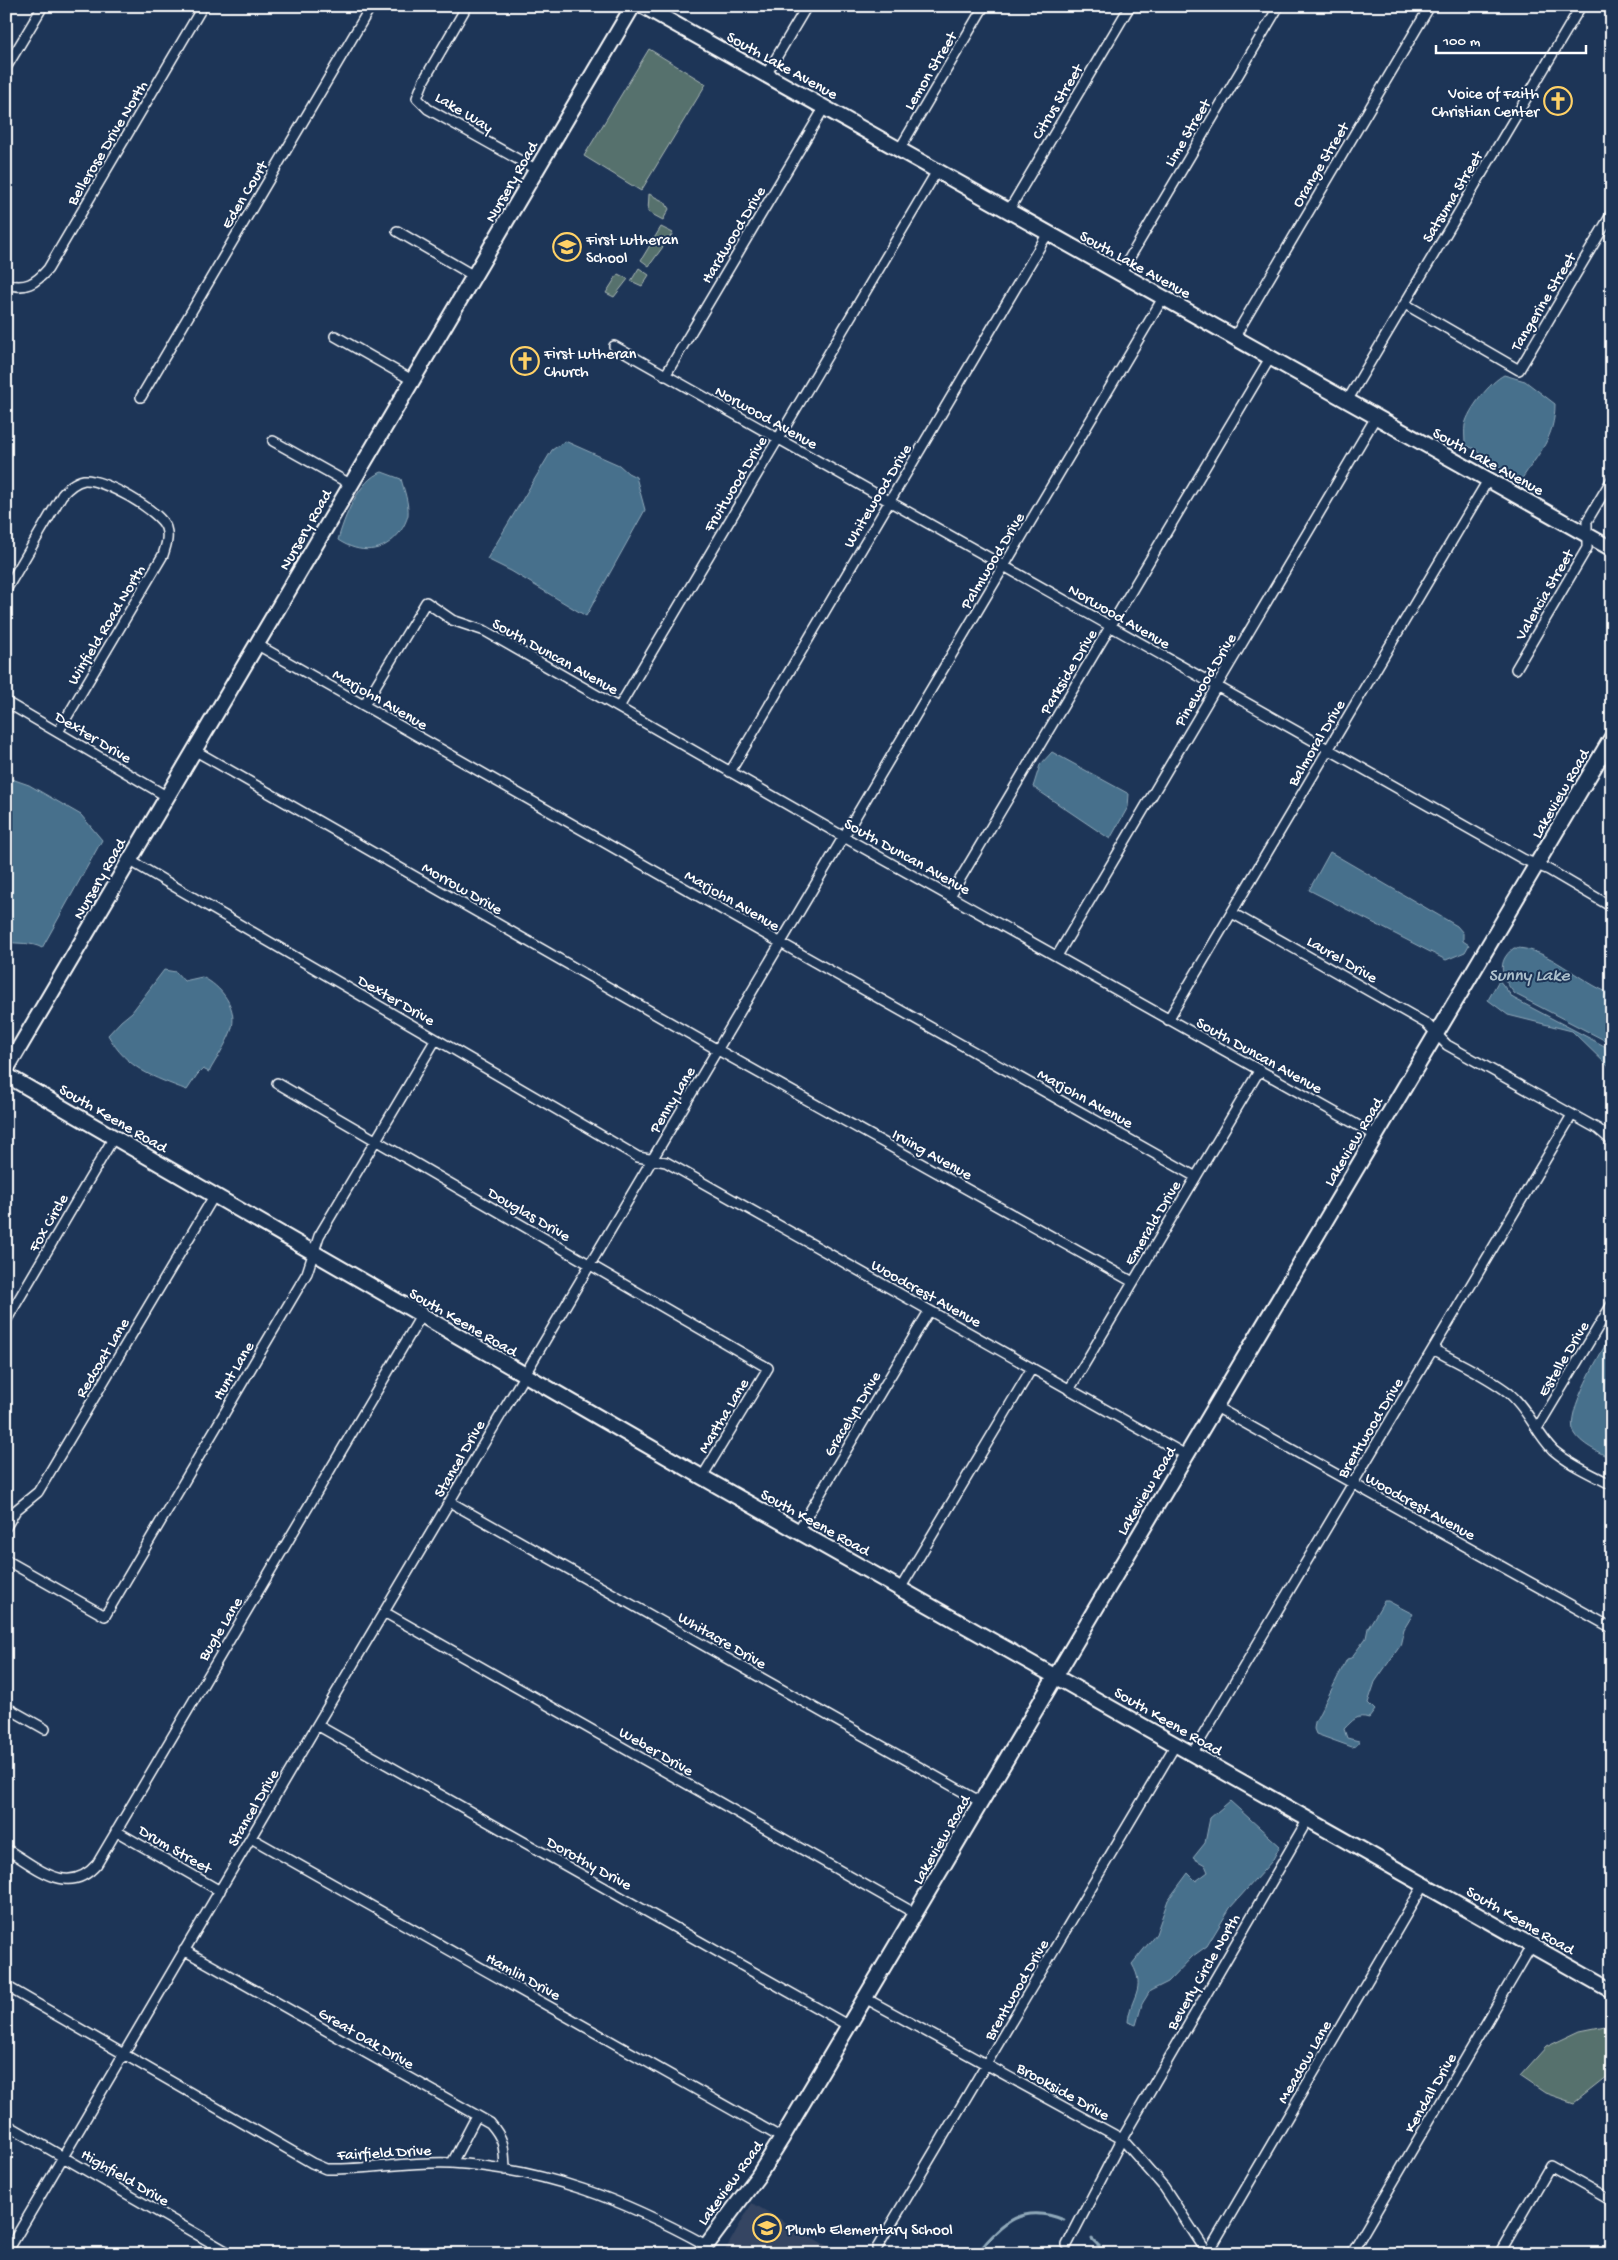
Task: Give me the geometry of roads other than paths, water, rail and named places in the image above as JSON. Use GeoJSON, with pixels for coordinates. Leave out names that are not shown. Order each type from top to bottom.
{"type":"FeatureCollection","features":[{"type":"Feature","properties":{"kind":"street"},"geometry":{"type":"LineString","coordinates":[[6,68],[43,6]]}},
{"type":"Feature","properties":{"kind":"street","name":"Bellerose Drive North"},"geometry":{"type":"LineString","coordinates":[[6,284],[15,287],[27,286],[38,280],[48,269],[204,6]]}},
{"type":"Feature","properties":{"kind":"street","name":"Eden Court"},"geometry":{"type":"LineString","coordinates":[[141,397],[371,6]]}},
{"type":"Feature","properties":{"kind":"street","name":"Lake Way"},"geometry":{"type":"LineString","coordinates":[[467,6],[424,80],[417,98],[428,109],[536,170]]}},
{"type":"Feature","properties":{"kind":"street","name":"Nursery Road"},"geometry":{"type":"LineString","coordinates":[[6,1070],[632,6]]}},
{"type":"Feature","properties":{"kind":"street","name":"South Lake Avenue"},"geometry":{"type":"LineString","coordinates":[[643,6],[1612,549]]}},
{"type":"Feature","properties":{"kind":"street"},"geometry":{"type":"LineString","coordinates":[[766,75],[807,6]]}},
{"type":"Feature","properties":{"kind":"street","name":"Lemon Street"},"geometry":{"type":"LineString","coordinates":[[899,150],[984,6]]}},
{"type":"Feature","properties":{"kind":"street","name":"Citrus Street"},"geometry":{"type":"LineString","coordinates":[[1009,210],[1130,6]]}},
{"type":"Feature","properties":{"kind":"street","name":"Lime Street"},"geometry":{"type":"LineString","coordinates":[[1120,274],[1279,6]]}},
{"type":"Feature","properties":{"kind":"street","name":"Orange Street"},"geometry":{"type":"LineString","coordinates":[[1234,338],[1430,6]]}},
{"type":"Feature","properties":{"kind":"street","name":"Satsuma Street"},"geometry":{"type":"LineString","coordinates":[[1347,401],[1580,6]]}},
{"type":"Feature","properties":{"kind":"street","name":"Hardwood Drive"},"geometry":{"type":"LineString","coordinates":[[665,376],[824,108]]}},
{"type":"Feature","properties":{"kind":"street","name":"Fruitwood Drive"},"geometry":{"type":"LineString","coordinates":[[618,707],[936,171]]}},
{"type":"Feature","properties":{"kind":"street","name":"Tangerine Street"},"geometry":{"type":"LineString","coordinates":[[1405,304],[1519,370],[1612,213]]}},
{"type":"Feature","properties":{"kind":"street"},"geometry":{"type":"LineString","coordinates":[[397,231],[474,276]]}},
{"type":"Feature","properties":{"kind":"street","name":"Whitewood Drive"},"geometry":{"type":"LineString","coordinates":[[730,772],[1048,233]]}},
{"type":"Feature","properties":{"kind":"street","name":"Palmwood Drive"},"geometry":{"type":"LineString","coordinates":[[844,837],[1163,298]]}},
{"type":"Feature","properties":{"kind":"street"},"geometry":{"type":"LineString","coordinates":[[335,336],[412,380]]}},
{"type":"Feature","properties":{"kind":"street","name":"Norwood Avenue"},"geometry":{"type":"LineString","coordinates":[[614,346],[1328,750],[1549,870],[1612,907]]}},
{"type":"Feature","properties":{"kind":"street","name":"Parkside Drive"},"geometry":{"type":"LineString","coordinates":[[950,896],[1270,358]]}},
{"type":"Feature","properties":{"kind":"street","name":"Pinewood Drive"},"geometry":{"type":"LineString","coordinates":[[1057,956],[1376,417]]}},
{"type":"Feature","properties":{"kind":"street"},"geometry":{"type":"LineString","coordinates":[[273,441],[350,484]]}},
{"type":"Feature","properties":{"kind":"street","name":"Valencia Street"},"geometry":{"type":"LineString","coordinates":[[1516,669],[1587,548],[1587,521],[1612,479]]}},
{"type":"Feature","properties":{"kind":"street","name":"Winfield Road North"},"geometry":{"type":"LineString","coordinates":[[6,590],[62,495],[71,486],[83,480],[102,482],[152,510],[162,519],[166,528],[167,541],[163,555],[58,732]]}},
{"type":"Feature","properties":{"kind":"street","name":"Balmoral Drive"},"geometry":{"type":"LineString","coordinates":[[1168,1020],[1488,480]]}},
{"type":"Feature","properties":{"kind":"street","name":"South Duncan Avenue"},"geometry":{"type":"LineString","coordinates":[[364,705],[426,602],[452,620],[485,631],[844,837],[1375,1135]]}},
{"type":"Feature","properties":{"kind":"street","name":"Marjohn Avenue"},"geometry":{"type":"LineString","coordinates":[[256,644],[781,943],[1196,1176]]}},
{"type":"Feature","properties":{"kind":"street","name":"Dexter Drive"},"geometry":{"type":"LineString","coordinates":[[6,702],[166,796]]}},
{"type":"Feature","properties":{"kind":"street","name":"Lakeview Road"},"geometry":{"type":"LineString","coordinates":[[703,2249],[758,2176],[782,2138],[1612,738]]}},
{"type":"Feature","properties":{"kind":"street","name":"Morrow Drive"},"geometry":{"type":"LineString","coordinates":[[194,750],[718,1050]]}},
{"type":"Feature","properties":{"kind":"street","name":"Penny Lane"},"geometry":{"type":"LineString","coordinates":[[524,1376],[844,837]]}},
{"type":"Feature","properties":{"kind":"street","name":"Dexter Drive"},"geometry":{"type":"LineString","coordinates":[[129,860],[638,1157],[652,1159]]}},
{"type":"Feature","properties":{"kind":"street","name":"Laurel Drive"},"geometry":{"type":"LineString","coordinates":[[1232,913],[1427,1024],[1436,1034]]}},
{"type":"Feature","properties":{"kind":"street"},"geometry":{"type":"LineString","coordinates":[[1436,1034],[1447,1045],[1598,1129],[1612,1141]]}},
{"type":"Feature","properties":{"kind":"street","name":"Hunt Lane"},"geometry":{"type":"LineString","coordinates":[[6,1560],[105,1616],[307,1273],[319,1236],[436,1039]]}},
{"type":"Feature","properties":{"kind":"street","name":"Irving Avenue"},"geometry":{"type":"LineString","coordinates":[[718,1050],[1133,1282]]}},
{"type":"Feature","properties":{"kind":"street","name":"Emerald Drive"},"geometry":{"type":"LineString","coordinates":[[1070,1390],[1260,1071]]}},
{"type":"Feature","properties":{"kind":"street","name":"South Keene Road"},"geometry":{"type":"LineString","coordinates":[[6,1076],[524,1376],[1612,1991]]}},
{"type":"Feature","properties":{"kind":"street","name":"Douglas Drive"},"geometry":{"type":"LineString","coordinates":[[277,1083],[768,1368]]}},
{"type":"Feature","properties":{"kind":"street","name":"Brentwood Drive"},"geometry":{"type":"LineString","coordinates":[[1192,1754],[1572,1115]]}},
{"type":"Feature","properties":{"kind":"street","name":"Fox Circle"},"geometry":{"type":"LineString","coordinates":[[6,1321],[114,1137]]}},
{"type":"Feature","properties":{"kind":"street","name":"Woodcrest Avenue"},"geometry":{"type":"LineString","coordinates":[[652,1159],[666,1162],[1186,1456]]}},
{"type":"Feature","properties":{"kind":"street","name":"Redcoat Lane"},"geometry":{"type":"LineString","coordinates":[[6,1527],[16,1510],[38,1492],[214,1196]]}},
{"type":"Feature","properties":{"kind":"street","name":"Estelle Drive"},"geometry":{"type":"LineString","coordinates":[[1538,1427],[1612,1304]]}},
{"type":"Feature","properties":{"kind":"street","name":"Gracelyn Drive"},"geometry":{"type":"LineString","coordinates":[[798,1531],[930,1311]]}},
{"type":"Feature","properties":{"kind":"street","name":"Bugle Lane"},"geometry":{"type":"LineString","coordinates":[[6,1849],[53,1876],[65,1880],[76,1880],[88,1875],[97,1864],[421,1316]]}},
{"type":"Feature","properties":{"kind":"street"},"geometry":{"type":"LineString","coordinates":[[1433,1349],[1493,1382],[1510,1394],[1538,1427],[1552,1449],[1566,1460],[1612,1485]]}},
{"type":"Feature","properties":{"kind":"street","name":"Martha Lane"},"geometry":{"type":"LineString","coordinates":[[702,1477],[768,1368]]}},
{"type":"Feature","properties":{"kind":"street"},"geometry":{"type":"LineString","coordinates":[[900,1589],[1032,1368]]}},
{"type":"Feature","properties":{"kind":"street","name":"Stancel Drive"},"geometry":{"type":"LineString","coordinates":[[6,2254],[524,1376]]}},
{"type":"Feature","properties":{"kind":"street","name":"Woodcrest Avenue"},"geometry":{"type":"LineString","coordinates":[[1216,1407],[1612,1628]]}},
{"type":"Feature","properties":{"kind":"street","name":"Whitacre Drive"},"geometry":{"type":"LineString","coordinates":[[450,1502],[981,1802]]}},
{"type":"Feature","properties":{"kind":"street","name":"Weber Drive"},"geometry":{"type":"LineString","coordinates":[[384,1612],[916,1914]]}},
{"type":"Feature","properties":{"kind":"street"},"geometry":{"type":"LineString","coordinates":[[6,1707],[45,1729]]}},
{"type":"Feature","properties":{"kind":"street","name":"Dorothy Drive"},"geometry":{"type":"LineString","coordinates":[[317,1725],[849,2026]]}},
{"type":"Feature","properties":{"kind":"street","name":"Brentwood Drive"},"geometry":{"type":"LineString","coordinates":[[877,2248],[1176,1744]]}},
{"type":"Feature","properties":{"kind":"street","name":"Beverly Circle North"},"geometry":{"type":"LineString","coordinates":[[1067,2245],[1122,2139],[1308,1819]]}},
{"type":"Feature","properties":{"kind":"street","name":"Drum Street"},"geometry":{"type":"LineString","coordinates":[[116,1831],[220,1891]]}},
{"type":"Feature","properties":{"kind":"street","name":"Hamlin Drive"},"geometry":{"type":"LineString","coordinates":[[250,1838],[782,2138]]}},
{"type":"Feature","properties":{"kind":"street","name":"Meadow Lane"},"geometry":{"type":"LineString","coordinates":[[1208,2253],[1424,1884]]}},
{"type":"Feature","properties":{"kind":"street","name":"Kendall Drive"},"geometry":{"type":"LineString","coordinates":[[1351,2254],[1532,1945]]}},
{"type":"Feature","properties":{"kind":"street","name":"Great Oak Drive"},"geometry":{"type":"LineString","coordinates":[[184,1950],[476,2117],[490,2123],[501,2136],[505,2170]]}},
{"type":"Feature","properties":{"kind":"street","name":"Fairfield Drive"},"geometry":{"type":"LineString","coordinates":[[6,1986],[312,2163],[326,2169],[405,2164],[452,2164],[505,2170],[552,2180],[603,2195],[657,2218],[703,2249]]}},
{"type":"Feature","properties":{"kind":"street","name":"Brookside Drive"},"geometry":{"type":"LineString","coordinates":[[866,1998],[1122,2139],[1164,2187],[1208,2253]]}},
{"type":"Feature","properties":{"kind":"street"},"geometry":{"type":"LineString","coordinates":[[452,2164],[476,2117]]}},
{"type":"Feature","properties":{"kind":"street","name":"Highfield Drive"},"geometry":{"type":"LineString","coordinates":[[6,2124],[231,2254]]}},
{"type":"Feature","properties":{"kind":"street"},"geometry":{"type":"LineString","coordinates":[[1499,2254],[1550,2166],[1612,2201]]}},
{"type":"Feature","properties":{"kind":"water"},"geometry":{"type":"Polygon","coordinates":[[[1504,375],[1525,381],[1555,404],[1552,426],[1545,445],[1521,480],[1481,457],[1477,450],[1465,445],[1465,425],[1470,412],[1486,390],[1504,375]]]}},
{"type":"Feature","properties":{"kind":"water"},"geometry":{"type":"Polygon","coordinates":[[[565,441],[619,465],[636,477],[645,510],[586,616],[511,571],[487,559],[552,450],[565,441]]]}},
{"type":"Feature","properties":{"kind":"water"},"geometry":{"type":"Polygon","coordinates":[[[382,472],[401,479],[408,506],[405,524],[393,539],[378,548],[370,550],[346,545],[338,540],[348,511],[366,482],[382,472]]]}},
{"type":"Feature","properties":{"kind":"water"},"geometry":{"type":"Polygon","coordinates":[[[1052,752],[1129,794],[1128,807],[1110,839],[1033,787],[1040,765],[1052,752]]]}},
{"type":"Feature","properties":{"kind":"water"},"geometry":{"type":"Polygon","coordinates":[[[6,777],[29,785],[81,815],[102,840],[42,948],[29,944],[6,942],[6,777]]]}},
{"type":"Feature","properties":{"kind":"water"},"geometry":{"type":"Polygon","coordinates":[[[1330,852],[1457,926],[1463,933],[1463,941],[1469,945],[1465,952],[1446,960],[1309,890],[1330,852]]]}},
{"type":"Feature","properties":{"kind":"water","name":"Sunny Lake"},"geometry":{"type":"Polygon","coordinates":[[[1514,948],[1527,949],[1552,959],[1600,989],[1612,994],[1612,1044],[1515,994],[1502,971],[1504,959],[1514,948]]]}},
{"type":"Feature","properties":{"kind":"water"},"geometry":{"type":"Polygon","coordinates":[[[164,970],[176,972],[184,981],[202,977],[209,981],[222,992],[233,1014],[229,1036],[209,1072],[203,1069],[187,1090],[152,1076],[132,1064],[115,1047],[108,1035],[132,1012],[164,970]]]}},
{"type":"Feature","properties":{"kind":"water"},"geometry":{"type":"Polygon","coordinates":[[[1499,980],[1513,998],[1612,1050],[1612,1070],[1572,1031],[1508,1015],[1488,1000],[1499,980]]]}},
{"type":"Feature","properties":{"kind":"water"},"geometry":{"type":"Polygon","coordinates":[[[1612,1333],[1612,1459],[1581,1441],[1574,1432],[1572,1423],[1579,1397],[1612,1333]]]}},
{"type":"Feature","properties":{"kind":"water"},"geometry":{"type":"Polygon","coordinates":[[[1384,1601],[1388,1601],[1413,1614],[1404,1629],[1400,1646],[1375,1682],[1368,1703],[1375,1710],[1369,1718],[1358,1717],[1344,1729],[1347,1738],[1359,1741],[1356,1746],[1352,1747],[1316,1734],[1314,1729],[1315,1722],[1347,1659],[1351,1658],[1366,1638],[1368,1628],[1384,1601]]]}},
{"type":"Feature","properties":{"kind":"water"},"geometry":{"type":"Polygon","coordinates":[[[1230,1801],[1280,1846],[1272,1861],[1230,1908],[1207,1946],[1193,1956],[1168,1982],[1150,1991],[1142,2004],[1136,2025],[1128,2022],[1129,2013],[1138,1987],[1138,1980],[1132,1964],[1156,1934],[1168,1900],[1188,1873],[1196,1881],[1208,1872],[1205,1865],[1193,1858],[1205,1843],[1210,1818],[1230,1801]]]}},
{"type":"Feature","properties":{"kind":"waterway"},"geometry":{"type":"LineString","coordinates":[[977,2254],[995,2233],[1014,2219],[1025,2215],[1037,2214],[1050,2215],[1064,2220]]}},
{"type":"Feature","properties":{"kind":"waterway"},"geometry":{"type":"LineString","coordinates":[[1092,2239],[1107,2254]]}},
{"type":"Feature","properties":{"kind":"place","name":"Voice of Faith Christian Center"},"geometry":{"type":"Point","coordinates":[1558,101]}},
{"type":"Feature","properties":{"kind":"place","name":"First Lutheran School"},"geometry":{"type":"Point","coordinates":[567,247]}},
{"type":"Feature","properties":{"kind":"place","name":"First Lutheran Church"},"geometry":{"type":"Point","coordinates":[525,361]}},
{"type":"Feature","properties":{"kind":"place","name":"Plumb Elementary School"},"geometry":{"type":"Point","coordinates":[767,2228]}}]}
